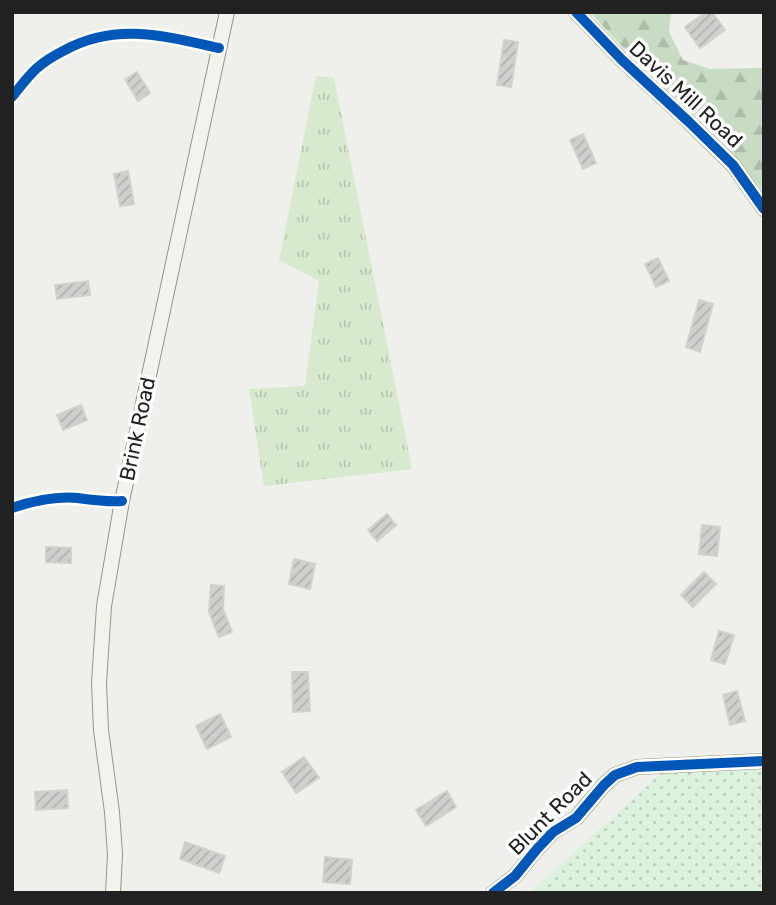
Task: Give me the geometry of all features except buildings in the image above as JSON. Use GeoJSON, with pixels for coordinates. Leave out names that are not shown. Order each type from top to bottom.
{"type":"FeatureCollection","features":[{"type":"Feature","properties":{"kind":"main road","name":"Brink Road"},"geometry":{"type":"LineString","coordinates":[[113,893],[115,854],[101,730],[99,683],[104,606],[122,501],[227,12]]}},
{"type":"Feature","properties":{"kind":"main road","name":"Davis Mill Road"},"geometry":{"type":"LineString","coordinates":[[576,12],[622,60],[733,165],[764,209]]}},
{"type":"Feature","properties":{"kind":"main road","name":"Blunt Road"},"geometry":{"type":"LineString","coordinates":[[493,893],[514,876],[553,832],[576,818],[615,775],[637,767],[764,761]]}},
{"type":"Feature","properties":{"kind":"street"},"geometry":{"type":"LineString","coordinates":[[12,97],[36,69],[51,58],[93,38],[123,34],[161,35],[219,48]]}},
{"type":"Feature","properties":{"kind":"street"},"geometry":{"type":"LineString","coordinates":[[12,508],[54,498],[122,501]]}},
{"type":"Feature","properties":{"kind":"green space"},"geometry":{"type":"Polygon","coordinates":[[[590,12],[671,12],[669,32],[683,60],[710,69],[764,68],[764,192],[728,147],[638,62],[590,12]]]}},
{"type":"Feature","properties":{"kind":"green space"},"geometry":{"type":"Polygon","coordinates":[[[316,76],[334,78],[412,469],[264,486],[249,389],[305,386],[319,281],[279,260],[316,76]]]}},
{"type":"Feature","properties":{"kind":"green space"},"geometry":{"type":"Polygon","coordinates":[[[764,764],[764,893],[529,893],[667,768],[764,764]]]}},
{"type":"Feature","properties":{"kind":"cycle path"},"geometry":{"type":"LineString","coordinates":[[576,12],[622,60],[733,165],[764,209]]}},
{"type":"Feature","properties":{"kind":"cycle path"},"geometry":{"type":"LineString","coordinates":[[12,97],[30,74],[47,61],[84,41],[103,36],[141,34],[219,48]]}},
{"type":"Feature","properties":{"kind":"cycle path"},"geometry":{"type":"LineString","coordinates":[[12,508],[61,498],[122,501]]}},
{"type":"Feature","properties":{"kind":"cycle path"},"geometry":{"type":"LineString","coordinates":[[493,893],[515,876],[553,832],[576,818],[615,775],[637,767],[764,761]]}}]}
